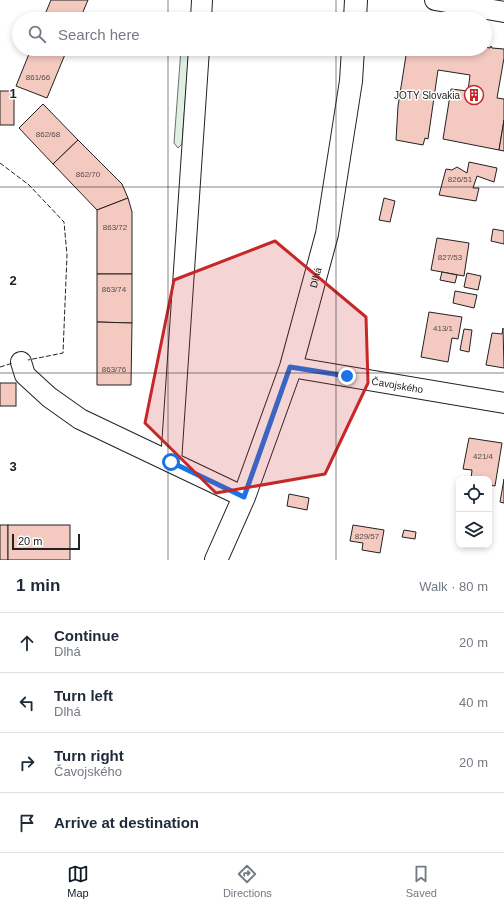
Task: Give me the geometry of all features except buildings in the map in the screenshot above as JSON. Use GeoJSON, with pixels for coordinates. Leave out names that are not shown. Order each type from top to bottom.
{"type":"FeatureCollection","features":[{"type":"Feature","properties":{"kind":"street"},"geometry":{"type":"LineString","coordinates":[[201,12],[202,0]]}},
{"type":"Feature","properties":{"kind":"street"},"geometry":{"type":"LineString","coordinates":[[355,12],[356,0]]}},
{"type":"Feature","properties":{"kind":"street"},"geometry":{"type":"LineString","coordinates":[[435,0],[504,12]]}},
{"type":"Feature","properties":{"kind":"street"},"geometry":{"type":"LineString","coordinates":[[171,462],[199,56]]}},
{"type":"Feature","properties":{"kind":"street","name":"Dlhá"},"geometry":{"type":"LineString","coordinates":[[216,560],[244,497],[290,367],[327,234],[351,80],[353,56]]}},
{"type":"Feature","properties":{"kind":"street"},"geometry":{"type":"LineString","coordinates":[[21,362],[26,375],[48,398],[80,419],[244,497]]}},
{"type":"Feature","properties":{"kind":"street","name":"Čavojského"},"geometry":{"type":"LineString","coordinates":[[290,367],[504,403]]}},
{"type":"Feature","properties":{"kind":"highlighted area"},"geometry":{"type":"Polygon","coordinates":[[[275,241],[366,317],[368,383],[325,474],[216,493],[145,423],[174,280],[275,241]]]}},
{"type":"Feature","properties":{"kind":"green space"},"geometry":{"type":"Polygon","coordinates":[[[180,56],[188,56],[182,144],[178,148],[174,143],[180,56]]]}},
{"type":"Feature","properties":{"kind":"fence"},"geometry":{"type":"LineString","coordinates":[[0,163],[29,185],[64,222],[67,255],[63,353],[28,360]]}},
{"type":"Feature","properties":{"kind":"fence"},"geometry":{"type":"LineString","coordinates":[[0,367],[13,363]]}},
{"type":"Feature","properties":{"kind":"place","name":"JOTY Slovakia"},"geometry":{"type":"Point","coordinates":[474,95]}},
{"type":"Feature","properties":{"kind":"route"},"geometry":{"type":"LineString","coordinates":[[171,462],[244,497],[290,367],[347,376]]}}]}
